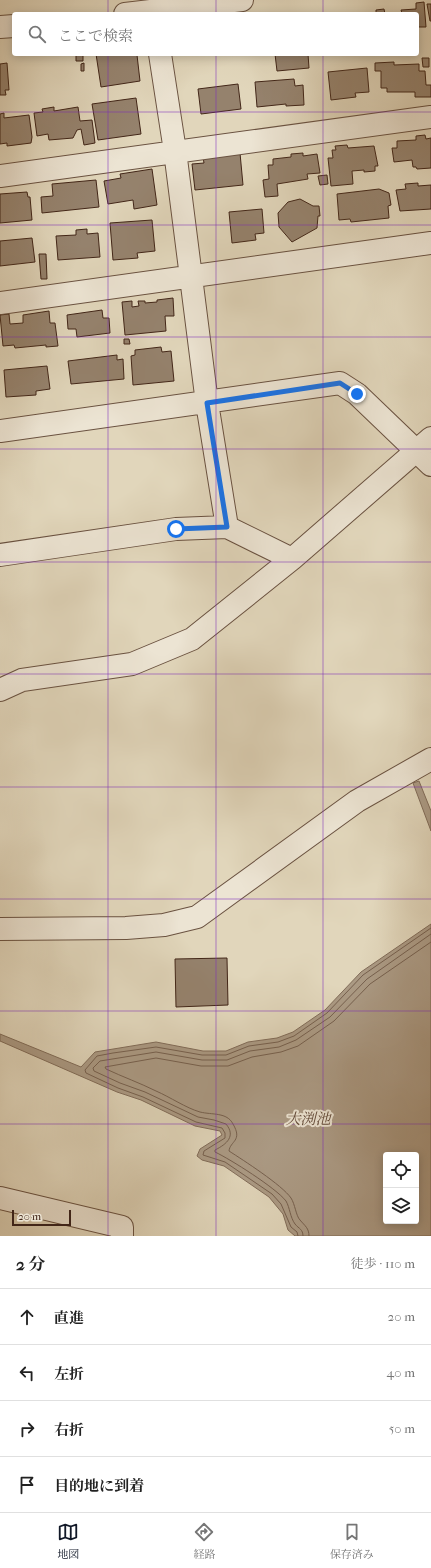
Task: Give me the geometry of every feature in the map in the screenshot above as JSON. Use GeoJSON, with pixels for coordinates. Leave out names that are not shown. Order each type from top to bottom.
{"type":"FeatureCollection","features":[{"type":"Feature","properties":{"kind":"street"},"geometry":{"type":"LineString","coordinates":[[154,12],[242,0]]}},
{"type":"Feature","properties":{"kind":"street"},"geometry":{"type":"LineString","coordinates":[[0,27],[12,26]]}},
{"type":"Feature","properties":{"kind":"street"},"geometry":{"type":"LineString","coordinates":[[160,56],[175,151],[207,403],[227,527]]}},
{"type":"Feature","properties":{"kind":"street"},"geometry":{"type":"LineString","coordinates":[[0,176],[431,117]]}},
{"type":"Feature","properties":{"kind":"street"},"geometry":{"type":"LineString","coordinates":[[0,303],[431,243]]}},
{"type":"Feature","properties":{"kind":"street"},"geometry":{"type":"LineString","coordinates":[[0,431],[207,403],[340,383],[357,394],[426,451],[192,639],[132,664],[22,680],[0,690]]}},
{"type":"Feature","properties":{"kind":"street"},"geometry":{"type":"LineString","coordinates":[[0,555],[176,529],[227,527],[292,559]]}},
{"type":"Feature","properties":{"kind":"street"},"geometry":{"type":"LineString","coordinates":[[0,929],[126,928],[164,925],[197,917],[357,801],[431,759]]}},
{"type":"Feature","properties":{"kind":"street"},"geometry":{"type":"LineString","coordinates":[[0,1198],[122,1227],[122,1236]]}},
{"type":"Feature","properties":{"kind":"water"},"geometry":{"type":"Polygon","coordinates":[[[419,781],[431,811],[431,831],[413,783],[419,781]]]}},
{"type":"Feature","properties":{"kind":"water","name":"大渕池"},"geometry":{"type":"Polygon","coordinates":[[[431,924],[431,1236],[295,1236],[288,1230],[283,1214],[269,1197],[224,1166],[202,1160],[197,1156],[200,1149],[222,1135],[220,1131],[195,1126],[141,1100],[117,1092],[0,1041],[0,1034],[81,1067],[95,1052],[156,1042],[203,1051],[226,1051],[248,1042],[277,1038],[293,1032],[325,1010],[361,972],[431,924]]]}},
{"type":"Feature","properties":{"kind":"building"},"geometry":{"type":"Polygon","coordinates":[[[424,2],[426,27],[419,27],[419,12],[402,12],[401,10],[416,9],[416,3],[424,2]]]}},
{"type":"Feature","properties":{"kind":"building"},"geometry":{"type":"Polygon","coordinates":[[[427,4],[431,4],[431,21],[430,21],[427,4]]]}},
{"type":"Feature","properties":{"kind":"building"},"geometry":{"type":"Polygon","coordinates":[[[384,9],[385,12],[376,12],[376,10],[384,9]]]}},
{"type":"Feature","properties":{"kind":"building"},"geometry":{"type":"Polygon","coordinates":[[[76,56],[83,56],[83,61],[76,61],[76,56]]]}},
{"type":"Feature","properties":{"kind":"building"},"geometry":{"type":"Polygon","coordinates":[[[96,56],[137,56],[140,81],[101,87],[96,56]]]}},
{"type":"Feature","properties":{"kind":"building"},"geometry":{"type":"Polygon","coordinates":[[[275,56],[308,56],[309,68],[277,71],[275,56]]]}},
{"type":"Feature","properties":{"kind":"building"},"geometry":{"type":"Polygon","coordinates":[[[422,58],[429,58],[429,67],[423,67],[422,58]]]}},
{"type":"Feature","properties":{"kind":"building"},"geometry":{"type":"Polygon","coordinates":[[[394,62],[394,65],[419,64],[419,71],[425,71],[426,85],[431,85],[431,97],[415,97],[415,92],[387,92],[387,88],[381,88],[381,71],[375,71],[375,63],[394,62]]]}},
{"type":"Feature","properties":{"kind":"building"},"geometry":{"type":"Polygon","coordinates":[[[7,63],[9,90],[5,90],[6,95],[0,95],[0,64],[7,63]]]}},
{"type":"Feature","properties":{"kind":"building"},"geometry":{"type":"Polygon","coordinates":[[[84,63],[84,71],[81,71],[81,64],[84,63]]]}},
{"type":"Feature","properties":{"kind":"building"},"geometry":{"type":"Polygon","coordinates":[[[367,68],[369,92],[355,93],[356,97],[331,100],[328,72],[367,68]]]}},
{"type":"Feature","properties":{"kind":"building"},"geometry":{"type":"Polygon","coordinates":[[[294,79],[295,86],[303,85],[304,105],[286,106],[286,104],[257,107],[255,82],[294,79]]]}},
{"type":"Feature","properties":{"kind":"building"},"geometry":{"type":"Polygon","coordinates":[[[238,84],[241,109],[201,114],[198,89],[238,84]]]}},
{"type":"Feature","properties":{"kind":"building"},"geometry":{"type":"Polygon","coordinates":[[[136,98],[141,134],[98,140],[92,104],[136,98]]]}},
{"type":"Feature","properties":{"kind":"building"},"geometry":{"type":"Polygon","coordinates":[[[54,107],[54,111],[78,107],[80,121],[92,120],[95,143],[84,145],[81,129],[77,130],[73,138],[49,140],[48,134],[37,136],[34,113],[43,112],[42,109],[54,107]]]}},
{"type":"Feature","properties":{"kind":"building"},"geometry":{"type":"Polygon","coordinates":[[[4,113],[4,118],[29,115],[32,137],[31,143],[7,146],[7,143],[0,144],[0,114],[4,113]]]}},
{"type":"Feature","properties":{"kind":"building"},"geometry":{"type":"Polygon","coordinates":[[[425,135],[426,139],[431,138],[431,168],[417,169],[416,167],[413,167],[412,160],[394,162],[392,148],[397,148],[397,141],[416,140],[416,136],[425,135]]]}},
{"type":"Feature","properties":{"kind":"building"},"geometry":{"type":"Polygon","coordinates":[[[347,145],[348,148],[374,146],[378,166],[375,166],[375,171],[352,171],[353,184],[331,186],[328,158],[333,158],[332,150],[336,150],[335,146],[347,145]]]}},
{"type":"Feature","properties":{"kind":"building"},"geometry":{"type":"Polygon","coordinates":[[[240,153],[243,185],[195,190],[192,164],[204,163],[203,157],[240,153]]]}},
{"type":"Feature","properties":{"kind":"building"},"geometry":{"type":"Polygon","coordinates":[[[303,153],[303,156],[317,154],[320,173],[307,174],[308,179],[277,184],[278,196],[265,197],[263,180],[269,179],[268,165],[273,165],[273,159],[291,157],[291,154],[303,153]]]}},
{"type":"Feature","properties":{"kind":"building"},"geometry":{"type":"Polygon","coordinates":[[[152,169],[157,205],[134,209],[133,200],[108,204],[104,181],[121,178],[120,174],[152,169]]]}},
{"type":"Feature","properties":{"kind":"building"},"geometry":{"type":"Polygon","coordinates":[[[327,175],[328,184],[320,185],[318,176],[327,175]]]}},
{"type":"Feature","properties":{"kind":"building"},"geometry":{"type":"Polygon","coordinates":[[[96,180],[99,207],[42,213],[41,197],[53,196],[52,184],[96,180]]]}},
{"type":"Feature","properties":{"kind":"building"},"geometry":{"type":"Polygon","coordinates":[[[418,183],[418,186],[431,185],[431,209],[400,211],[396,190],[406,189],[405,184],[418,183]]]}},
{"type":"Feature","properties":{"kind":"building"},"geometry":{"type":"Polygon","coordinates":[[[379,189],[389,193],[391,205],[388,206],[389,218],[351,222],[350,219],[339,220],[337,194],[379,189]]]}},
{"type":"Feature","properties":{"kind":"building"},"geometry":{"type":"Polygon","coordinates":[[[27,192],[28,197],[30,197],[32,220],[0,223],[0,194],[27,192]]]}},
{"type":"Feature","properties":{"kind":"building"},"geometry":{"type":"Polygon","coordinates":[[[300,199],[313,206],[319,206],[320,216],[318,216],[317,228],[292,242],[279,227],[278,213],[288,202],[300,199]]]}},
{"type":"Feature","properties":{"kind":"building"},"geometry":{"type":"Polygon","coordinates":[[[262,209],[264,233],[255,234],[256,240],[232,243],[229,212],[262,209]]]}},
{"type":"Feature","properties":{"kind":"building"},"geometry":{"type":"Polygon","coordinates":[[[152,220],[155,251],[137,253],[138,258],[113,260],[110,223],[152,220]]]}},
{"type":"Feature","properties":{"kind":"building"},"geometry":{"type":"Polygon","coordinates":[[[87,229],[87,234],[98,233],[100,257],[58,260],[56,236],[76,235],[76,230],[87,229]]]}},
{"type":"Feature","properties":{"kind":"building"},"geometry":{"type":"Polygon","coordinates":[[[32,238],[35,262],[0,266],[0,241],[32,238]]]}},
{"type":"Feature","properties":{"kind":"building"},"geometry":{"type":"Polygon","coordinates":[[[39,254],[46,254],[47,279],[41,279],[39,254]]]}},
{"type":"Feature","properties":{"kind":"building"},"geometry":{"type":"Polygon","coordinates":[[[173,298],[174,316],[165,316],[166,331],[125,335],[122,302],[132,301],[132,307],[139,306],[138,301],[145,301],[145,303],[157,302],[157,300],[173,298]]]}},
{"type":"Feature","properties":{"kind":"building"},"geometry":{"type":"Polygon","coordinates":[[[102,310],[103,318],[109,318],[110,333],[77,337],[76,329],[68,329],[67,315],[102,310]]]}},
{"type":"Feature","properties":{"kind":"building"},"geometry":{"type":"Polygon","coordinates":[[[49,311],[50,323],[55,323],[58,346],[46,347],[46,345],[15,348],[14,345],[3,346],[0,315],[9,314],[10,324],[23,323],[23,315],[49,311]]]}},
{"type":"Feature","properties":{"kind":"building"},"geometry":{"type":"Polygon","coordinates":[[[124,339],[129,339],[130,344],[124,344],[124,339]]]}},
{"type":"Feature","properties":{"kind":"building"},"geometry":{"type":"Polygon","coordinates":[[[161,347],[162,352],[171,351],[174,381],[133,385],[131,356],[135,355],[135,350],[161,347]]]}},
{"type":"Feature","properties":{"kind":"building"},"geometry":{"type":"Polygon","coordinates":[[[117,355],[117,360],[123,359],[124,379],[71,384],[68,361],[117,355]]]}},
{"type":"Feature","properties":{"kind":"building"},"geometry":{"type":"Polygon","coordinates":[[[47,366],[50,389],[36,391],[36,395],[6,397],[4,370],[47,366]]]}},
{"type":"Feature","properties":{"kind":"building"},"geometry":{"type":"Polygon","coordinates":[[[227,958],[228,1005],[176,1007],[175,959],[227,958]]]}},
{"type":"Feature","properties":{"kind":"route"},"geometry":{"type":"LineString","coordinates":[[176,529],[227,527],[207,403],[340,383],[357,394]]}}]}
